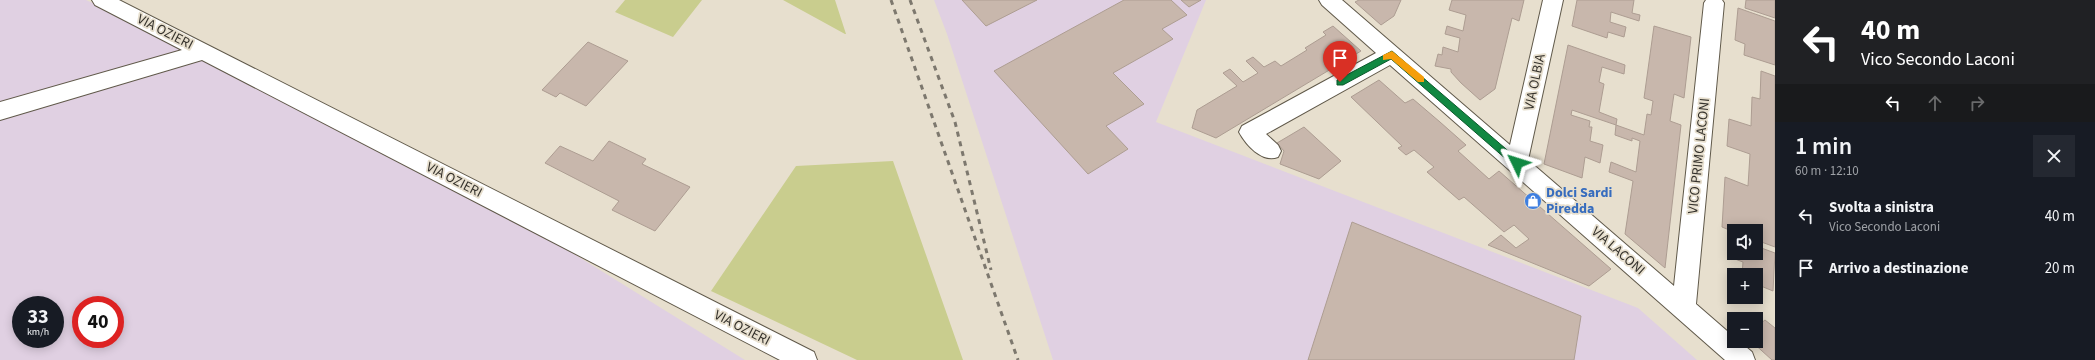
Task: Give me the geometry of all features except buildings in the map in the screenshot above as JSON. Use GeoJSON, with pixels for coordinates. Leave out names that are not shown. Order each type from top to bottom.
{"type":"FeatureCollection","features":[{"type":"Feature","properties":{"kind":"street","name":"VIA OZIERI"},"geometry":{"type":"LineString","coordinates":[[102,0],[805,360]]}},
{"type":"Feature","properties":{"kind":"street","name":"VIA LACONI"},"geometry":{"type":"LineString","coordinates":[[1329,0],[1743,360]]}},
{"type":"Feature","properties":{"kind":"street","name":"VIA OLBIA"},"geometry":{"type":"LineString","coordinates":[[1517,163],[1553,0]]}},
{"type":"Feature","properties":{"kind":"street","name":"VICO PRIMO LACONI"},"geometry":{"type":"LineString","coordinates":[[1684,308],[1714,3]]}},
{"type":"Feature","properties":{"kind":"street"},"geometry":{"type":"LineString","coordinates":[[0,112],[204,52]]}},
{"type":"Feature","properties":{"kind":"street"},"geometry":{"type":"LineString","coordinates":[[1270,151],[1250,132],[1392,54]]}},
{"type":"Feature","properties":{"kind":"shaded area"},"geometry":{"type":"Polygon","coordinates":[[[0,0],[86,0],[366,125],[745,360],[0,360],[0,0]]]}},
{"type":"Feature","properties":{"kind":"shaded area"},"geometry":{"type":"Polygon","coordinates":[[[934,0],[1206,0],[1156,122],[1638,308],[1697,360],[1053,360],[947,34],[934,0]]]}},
{"type":"Feature","properties":{"kind":"green space"},"geometry":{"type":"Polygon","coordinates":[[[625,0],[702,0],[673,37],[615,12],[625,0]]]}},
{"type":"Feature","properties":{"kind":"green space"},"geometry":{"type":"Polygon","coordinates":[[[783,0],[835,0],[846,34],[845,34],[783,0]]]}},
{"type":"Feature","properties":{"kind":"green space"},"geometry":{"type":"Polygon","coordinates":[[[893,161],[963,360],[857,360],[711,291],[796,166],[893,161]]]}},
{"type":"Feature","properties":{"kind":"railway"},"geometry":{"type":"LineString","coordinates":[[891,0],[1018,360]]}},
{"type":"Feature","properties":{"kind":"railway"},"geometry":{"type":"LineString","coordinates":[[910,0],[955,122],[991,270]]}},
{"type":"Feature","properties":{"kind":"slow traffic"},"geometry":{"type":"LineString","coordinates":[[1386,58],[1392,54],[1421,80]]}},
{"type":"Feature","properties":{"kind":"place","name":"Dolci Sardi Piredda"},"geometry":{"type":"Point","coordinates":[1533,201]}},
{"type":"Feature","properties":{"kind":"route"},"geometry":{"type":"LineString","coordinates":[[1340,82],[1392,54],[1517,163]]}}]}
